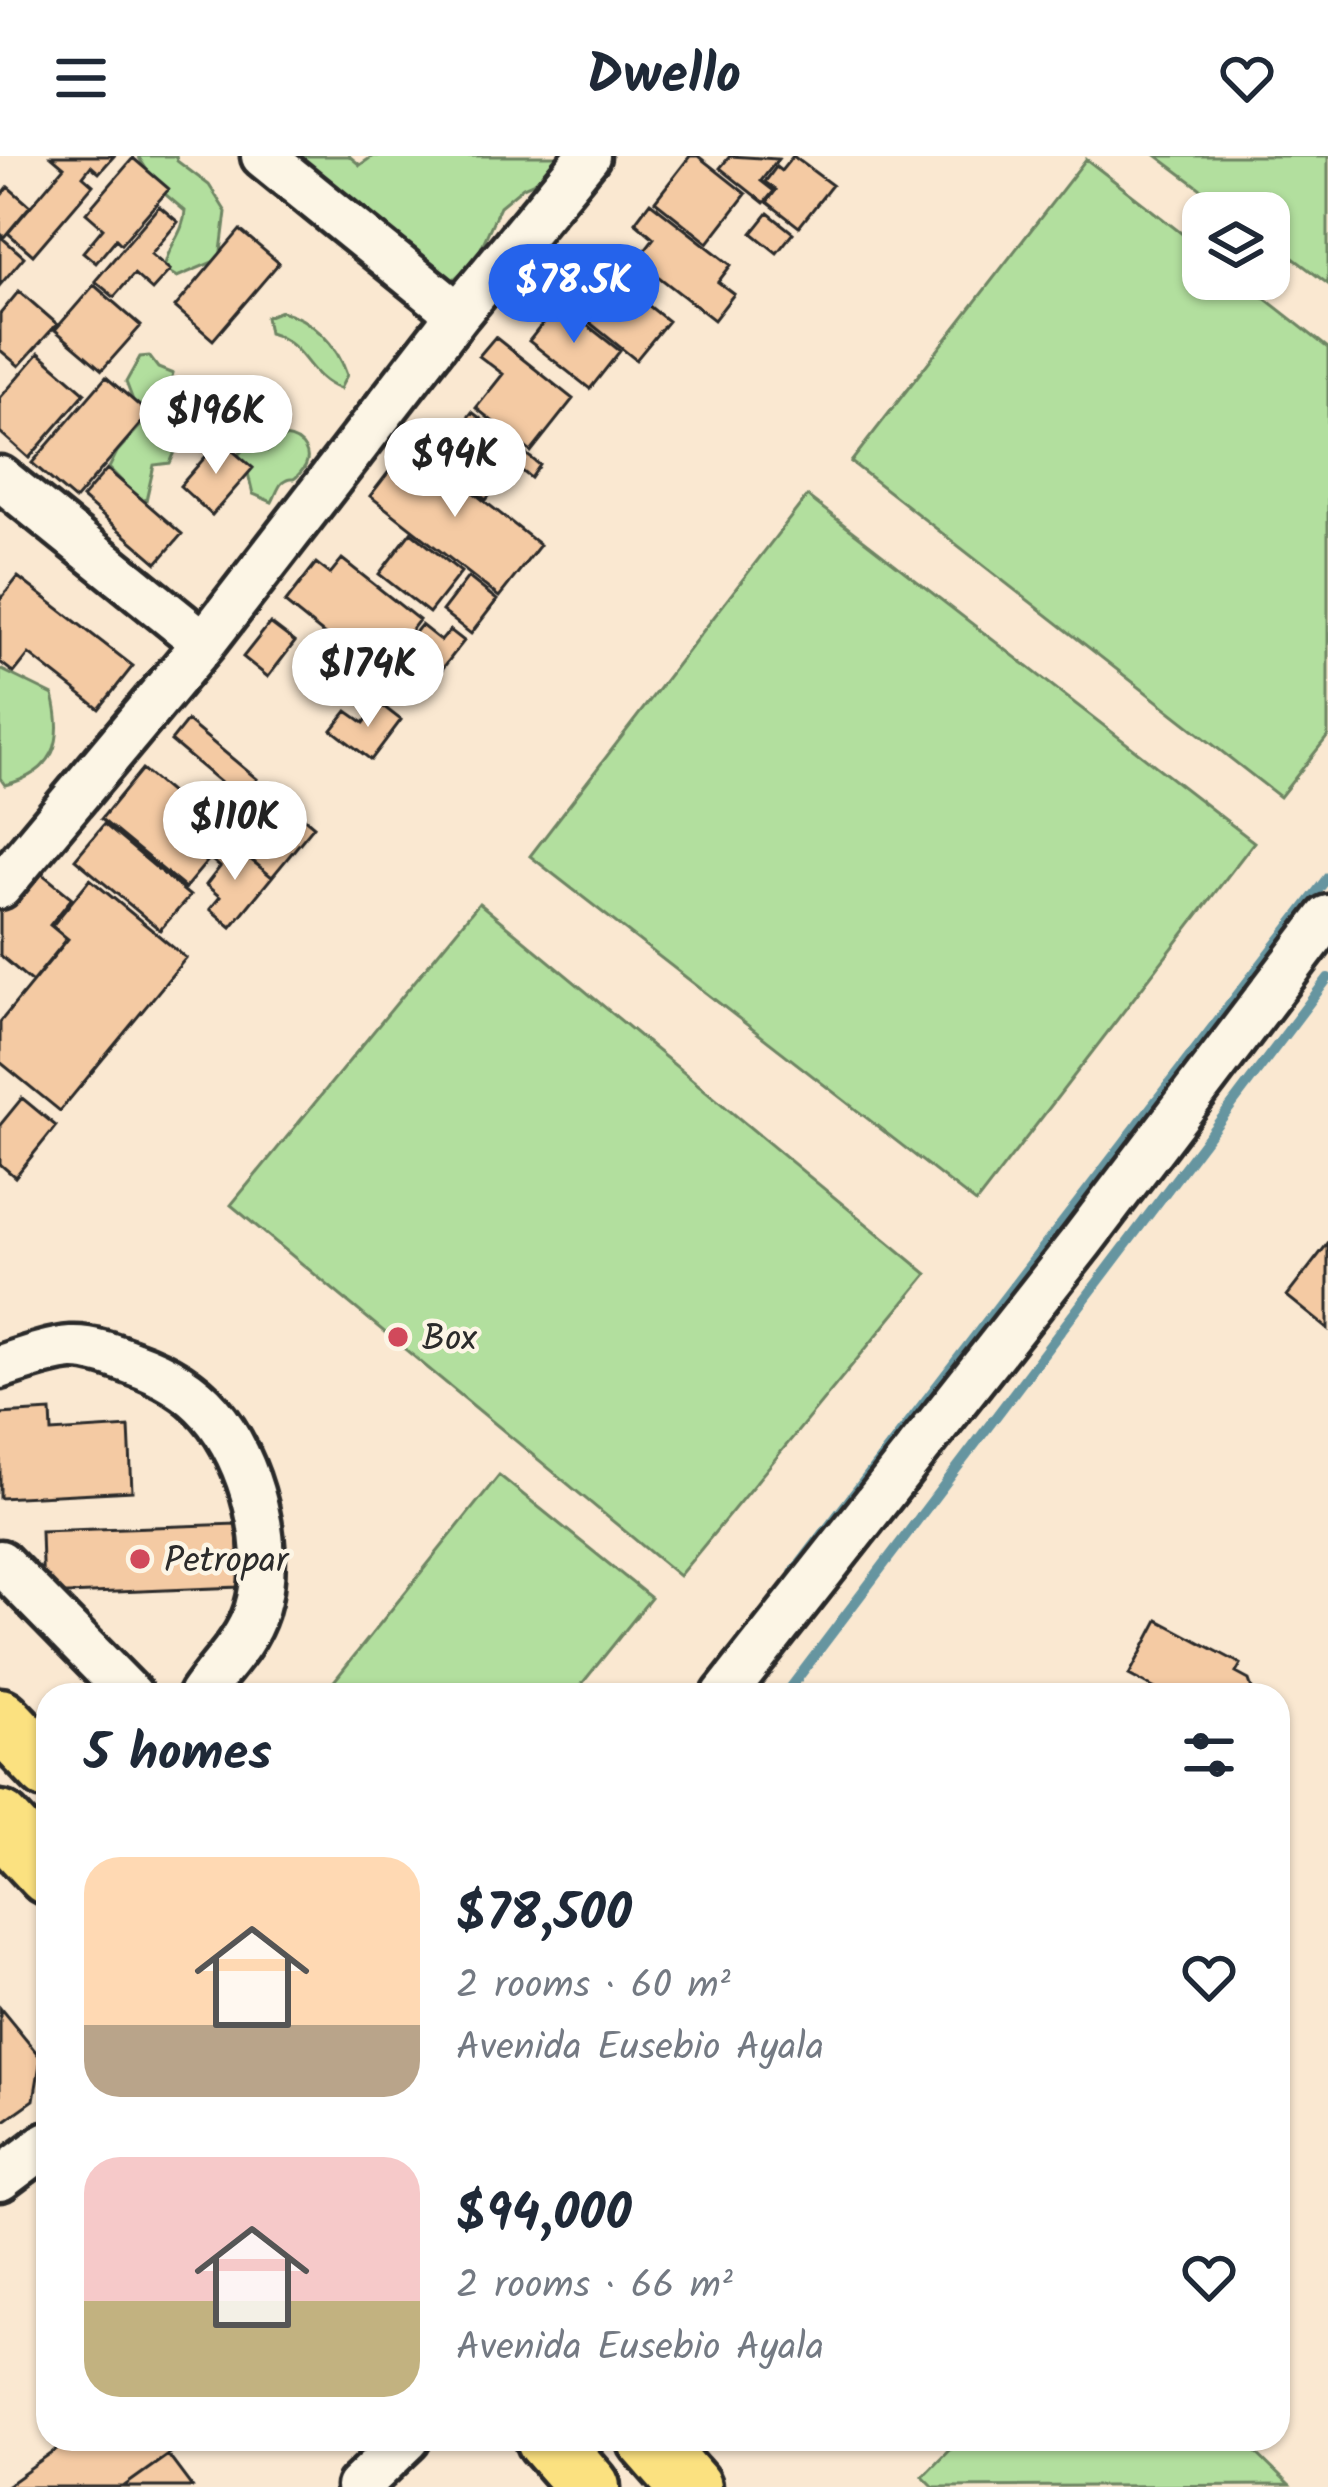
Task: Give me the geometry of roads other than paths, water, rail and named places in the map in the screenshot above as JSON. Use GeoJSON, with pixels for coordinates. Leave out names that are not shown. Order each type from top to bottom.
{"type":"FeatureCollection","features":[{"type":"Feature","properties":{"kind":"highway"},"geometry":{"type":"LineString","coordinates":[[0,1719],[36,1756]]}},
{"type":"Feature","properties":{"kind":"highway"},"geometry":{"type":"LineString","coordinates":[[0,1822],[36,1861]]}},
{"type":"Feature","properties":{"kind":"highway"},"geometry":{"type":"LineString","coordinates":[[658,2451],[690,2487]]}},
{"type":"Feature","properties":{"kind":"street"},"geometry":{"type":"LineString","coordinates":[[263,156],[458,314]]}},
{"type":"Feature","properties":{"kind":"street"},"geometry":{"type":"LineString","coordinates":[[0,887],[204,643],[458,314],[588,156]]}},
{"type":"Feature","properties":{"kind":"street"},"geometry":{"type":"LineString","coordinates":[[0,478],[204,643]]}},
{"type":"Feature","properties":{"kind":"street"},"geometry":{"type":"LineString","coordinates":[[733,1683],[1081,1242],[1328,916]]}},
{"type":"Feature","properties":{"kind":"street"},"geometry":{"type":"LineString","coordinates":[[0,1367],[74,1348],[116,1356],[187,1391],[211,1413],[237,1456],[254,1500],[262,1559],[256,1610],[238,1649],[210,1683]]}},
{"type":"Feature","properties":{"kind":"street"},"geometry":{"type":"LineString","coordinates":[[0,1562],[118,1683]]}},
{"type":"Feature","properties":{"kind":"street"},"geometry":{"type":"LineString","coordinates":[[0,2179],[36,2152]]}},
{"type":"Feature","properties":{"kind":"street"},"geometry":{"type":"LineString","coordinates":[[358,2487],[396,2451]]}},
{"type":"Feature","properties":{"kind":"waterway"},"geometry":{"type":"LineString","coordinates":[[793,1573],[1328,877]]}},
{"type":"Feature","properties":{"kind":"waterway"},"geometry":{"type":"LineString","coordinates":[[794,1683],[1328,978]]}},
{"type":"Feature","properties":{"kind":"place","name":"Box"},"geometry":{"type":"Point","coordinates":[398,1337]}},
{"type":"Feature","properties":{"kind":"place","name":"Petropar"},"geometry":{"type":"Point","coordinates":[140,1559]}}]}
